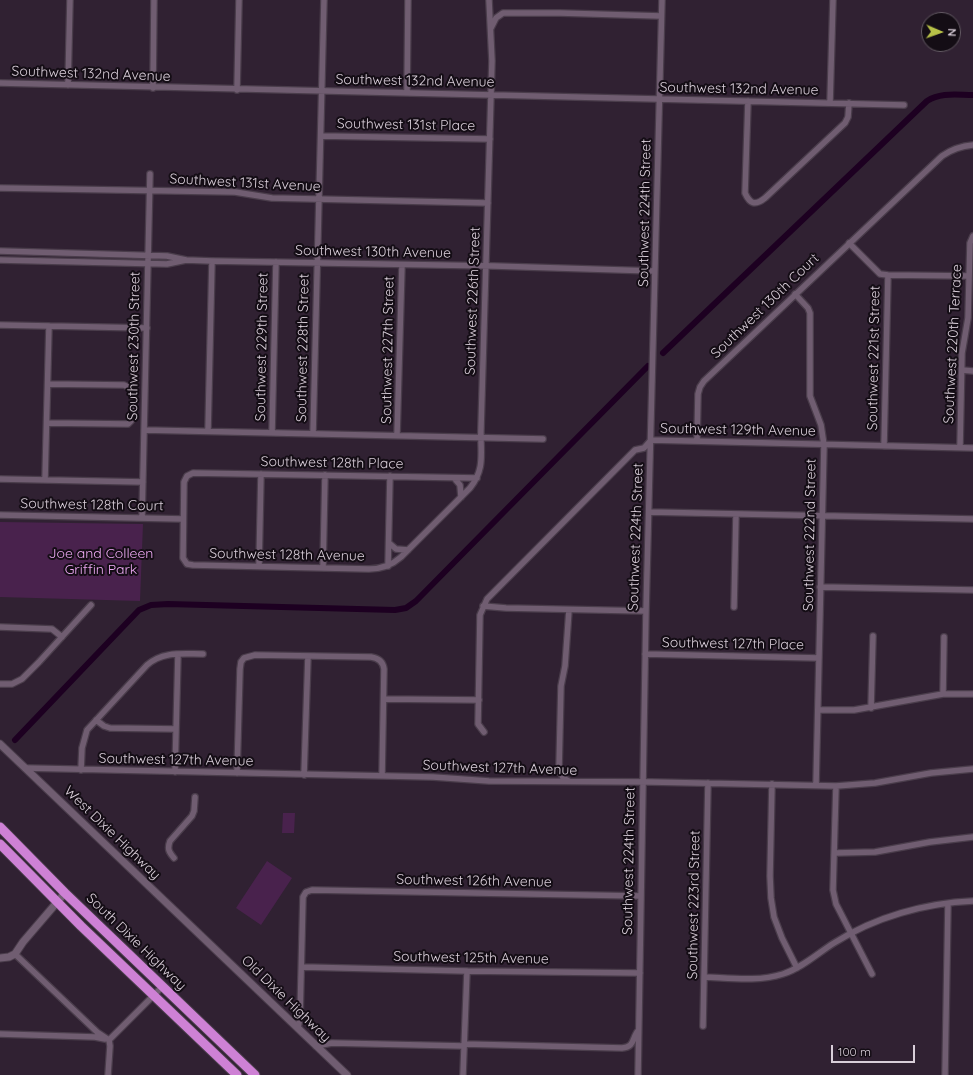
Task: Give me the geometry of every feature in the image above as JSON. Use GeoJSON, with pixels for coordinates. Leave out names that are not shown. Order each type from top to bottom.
{"type":"FeatureCollection","features":[{"type":"Feature","properties":{"kind":"highway","name":"South Dixie Highway"},"geometry":{"type":"LineString","coordinates":[[0,827],[65,893],[255,1075]]}},
{"type":"Feature","properties":{"kind":"highway","name":"South Dixie Highway"},"geometry":{"type":"LineString","coordinates":[[0,844],[57,902],[237,1075]]}},
{"type":"Feature","properties":{"kind":"highway"},"geometry":{"type":"LineString","coordinates":[[221,1060],[237,1065],[247,1075]]}},
{"type":"Feature","properties":{"kind":"street"},"geometry":{"type":"LineString","coordinates":[[68,85],[70,0]]}},
{"type":"Feature","properties":{"kind":"street"},"geometry":{"type":"LineString","coordinates":[[153,88],[154,0]]}},
{"type":"Feature","properties":{"kind":"street"},"geometry":{"type":"LineString","coordinates":[[237,90],[239,0]]}},
{"type":"Feature","properties":{"kind":"street","name":"Southwest 228th Street"},"geometry":{"type":"LineString","coordinates":[[313,434],[324,0]]}},
{"type":"Feature","properties":{"kind":"street"},"geometry":{"type":"LineString","coordinates":[[406,93],[408,0]]}},
{"type":"Feature","properties":{"kind":"street","name":"Southwest 226th Street"},"geometry":{"type":"LineString","coordinates":[[388,566],[408,550],[461,497],[477,478],[482,462],[481,438],[491,94],[491,28],[489,0]]}},
{"type":"Feature","properties":{"kind":"street","name":"Southwest 224th Street"},"geometry":{"type":"LineString","coordinates":[[638,1075],[642,782],[662,0]]}},
{"type":"Feature","properties":{"kind":"street"},"geometry":{"type":"LineString","coordinates":[[830,103],[833,0]]}},
{"type":"Feature","properties":{"kind":"street"},"geometry":{"type":"LineString","coordinates":[[491,28],[496,18],[503,13],[661,16]]}},
{"type":"Feature","properties":{"kind":"street","name":"Southwest 132nd Avenue"},"geometry":{"type":"LineString","coordinates":[[0,83],[153,88],[491,94],[659,100],[904,105]]}},
{"type":"Feature","properties":{"kind":"street"},"geometry":{"type":"LineString","coordinates":[[748,101],[745,193],[748,200],[753,203],[759,203],[846,123],[849,103]]}},
{"type":"Feature","properties":{"kind":"street","name":"Southwest 131st Place"},"geometry":{"type":"LineString","coordinates":[[321,136],[490,139]]}},
{"type":"Feature","properties":{"kind":"street"},"geometry":{"type":"LineString","coordinates":[[849,243],[942,156],[961,146],[973,145]]}},
{"type":"Feature","properties":{"kind":"street","name":"Southwest 230th Street"},"geometry":{"type":"LineString","coordinates":[[142,518],[150,174]]}},
{"type":"Feature","properties":{"kind":"street","name":"Southwest 131st Avenue"},"geometry":{"type":"LineString","coordinates":[[0,188],[235,192],[267,198],[488,203]]}},
{"type":"Feature","properties":{"kind":"street","name":"Southwest 220th Terrace"},"geometry":{"type":"LineString","coordinates":[[960,448],[962,353],[968,318],[970,243],[973,236]]}},
{"type":"Feature","properties":{"kind":"street","name":"Southwest 221st Street"},"geometry":{"type":"LineString","coordinates":[[849,243],[880,274],[888,275],[884,446]]}},
{"type":"Feature","properties":{"kind":"street","name":"Southwest 130th Court"},"geometry":{"type":"LineString","coordinates":[[697,441],[700,387],[704,381],[849,243]]}},
{"type":"Feature","properties":{"kind":"street","name":"Southwest 130th Avenue"},"geometry":{"type":"LineString","coordinates":[[0,251],[149,255],[167,256],[186,260],[212,261],[654,271]]}},
{"type":"Feature","properties":{"kind":"street","name":"Southwest 130th Avenue"},"geometry":{"type":"LineString","coordinates":[[0,260],[170,264],[186,260]]}},
{"type":"Feature","properties":{"kind":"street"},"geometry":{"type":"LineString","coordinates":[[208,431],[212,261]]}},
{"type":"Feature","properties":{"kind":"street","name":"Southwest 229th Street"},"geometry":{"type":"LineString","coordinates":[[272,433],[276,262]]}},
{"type":"Feature","properties":{"kind":"street","name":"Southwest 227th Street"},"geometry":{"type":"LineString","coordinates":[[397,436],[402,265]]}},
{"type":"Feature","properties":{"kind":"street"},"geometry":{"type":"LineString","coordinates":[[888,275],[969,276]]}},
{"type":"Feature","properties":{"kind":"street","name":"Southwest 222nd Street"},"geometry":{"type":"LineString","coordinates":[[795,294],[808,308],[810,313],[810,396],[821,425],[824,444],[816,785]]}},
{"type":"Feature","properties":{"kind":"street"},"geometry":{"type":"LineString","coordinates":[[0,325],[147,328]]}},
{"type":"Feature","properties":{"kind":"street"},"geometry":{"type":"LineString","coordinates":[[45,480],[49,326]]}},
{"type":"Feature","properties":{"kind":"street"},"geometry":{"type":"LineString","coordinates":[[962,370],[973,371]]}},
{"type":"Feature","properties":{"kind":"street"},"geometry":{"type":"LineString","coordinates":[[46,423],[128,424],[133,417],[133,394],[130,388],[124,385],[48,384]]}},
{"type":"Feature","properties":{"kind":"street"},"geometry":{"type":"LineString","coordinates":[[144,430],[543,439]]}},
{"type":"Feature","properties":{"kind":"street"},"geometry":{"type":"LineString","coordinates":[[484,732],[478,724],[480,615],[487,599],[635,450],[644,448],[651,440]]}},
{"type":"Feature","properties":{"kind":"street","name":"Southwest 129th Avenue"},"geometry":{"type":"LineString","coordinates":[[651,440],[824,444]]}},
{"type":"Feature","properties":{"kind":"street"},"geometry":{"type":"LineString","coordinates":[[824,444],[973,448]]}},
{"type":"Feature","properties":{"kind":"street","name":"Southwest 128th Place"},"geometry":{"type":"LineString","coordinates":[[183,519],[184,482],[187,476],[196,473],[477,478]]}},
{"type":"Feature","properties":{"kind":"street"},"geometry":{"type":"LineString","coordinates":[[259,566],[261,474]]}},
{"type":"Feature","properties":{"kind":"street"},"geometry":{"type":"LineString","coordinates":[[323,568],[325,475]]}},
{"type":"Feature","properties":{"kind":"street"},"geometry":{"type":"LineString","coordinates":[[388,566],[390,476]]}},
{"type":"Feature","properties":{"kind":"street"},"geometry":{"type":"LineString","coordinates":[[454,478],[460,485],[461,497]]}},
{"type":"Feature","properties":{"kind":"street"},"geometry":{"type":"LineString","coordinates":[[0,479],[143,482]]}},
{"type":"Feature","properties":{"kind":"street"},"geometry":{"type":"LineString","coordinates":[[649,512],[973,519]]}},
{"type":"Feature","properties":{"kind":"street"},"geometry":{"type":"LineString","coordinates":[[734,607],[736,514]]}},
{"type":"Feature","properties":{"kind":"street","name":"Southwest 128th Court"},"geometry":{"type":"LineString","coordinates":[[0,515],[183,519]]}},
{"type":"Feature","properties":{"kind":"street","name":"Southwest 128th Avenue"},"geometry":{"type":"LineString","coordinates":[[183,519],[182,555],[185,562],[193,565],[374,569],[388,566]]}},
{"type":"Feature","properties":{"kind":"street"},"geometry":{"type":"LineString","coordinates":[[389,543],[396,549],[408,550]]}},
{"type":"Feature","properties":{"kind":"street"},"geometry":{"type":"LineString","coordinates":[[820,587],[973,590]]}},
{"type":"Feature","properties":{"kind":"street"},"geometry":{"type":"LineString","coordinates":[[0,684],[12,684],[22,679],[91,605]]}},
{"type":"Feature","properties":{"kind":"street"},"geometry":{"type":"LineString","coordinates":[[483,606],[569,610],[646,611]]}},
{"type":"Feature","properties":{"kind":"street"},"geometry":{"type":"LineString","coordinates":[[569,610],[565,666],[561,686],[559,769],[565,779],[573,782]]}},
{"type":"Feature","properties":{"kind":"street"},"geometry":{"type":"LineString","coordinates":[[0,627],[52,629],[62,636]]}},
{"type":"Feature","properties":{"kind":"street"},"geometry":{"type":"LineString","coordinates":[[871,708],[873,636]]}},
{"type":"Feature","properties":{"kind":"street"},"geometry":{"type":"LineString","coordinates":[[943,694],[944,638]]}},
{"type":"Feature","properties":{"kind":"street"},"geometry":{"type":"LineString","coordinates":[[175,772],[178,654]]}},
{"type":"Feature","properties":{"kind":"street"},"geometry":{"type":"LineString","coordinates":[[81,770],[83,740],[87,730],[147,666],[161,656],[203,654]]}},
{"type":"Feature","properties":{"kind":"street","name":"Southwest 127th Place"},"geometry":{"type":"LineString","coordinates":[[646,654],[820,658]]}},
{"type":"Feature","properties":{"kind":"street"},"geometry":{"type":"LineString","coordinates":[[238,773],[240,669],[243,660],[246,657],[255,655],[371,657],[379,659],[383,664],[384,669],[382,776]]}},
{"type":"Feature","properties":{"kind":"street"},"geometry":{"type":"LineString","coordinates":[[304,775],[308,656]]}},
{"type":"Feature","properties":{"kind":"street"},"geometry":{"type":"LineString","coordinates":[[818,710],[871,708],[943,694],[973,694]]}},
{"type":"Feature","properties":{"kind":"street"},"geometry":{"type":"LineString","coordinates":[[384,699],[479,700]]}},
{"type":"Feature","properties":{"kind":"street"},"geometry":{"type":"LineString","coordinates":[[96,720],[104,726],[110,728],[176,729]]}},
{"type":"Feature","properties":{"kind":"street","name":"West Dixie Highway"},"geometry":{"type":"LineString","coordinates":[[0,744],[207,941]]}},
{"type":"Feature","properties":{"kind":"street","name":"Southwest 127th Avenue"},"geometry":{"type":"LineString","coordinates":[[25,768],[434,777],[477,780],[836,786],[875,783],[931,773],[973,769]]}},
{"type":"Feature","properties":{"kind":"street","name":"Southwest 223rd Street"},"geometry":{"type":"LineString","coordinates":[[703,1026],[708,783]]}},
{"type":"Feature","properties":{"kind":"street"},"geometry":{"type":"LineString","coordinates":[[772,784],[771,898],[774,917],[782,938],[797,968]]}},
{"type":"Feature","properties":{"kind":"street"},"geometry":{"type":"LineString","coordinates":[[836,786],[833,890],[836,904],[872,974]]}},
{"type":"Feature","properties":{"kind":"street"},"geometry":{"type":"LineString","coordinates":[[174,858],[168,850],[170,841],[190,820],[194,811],[195,797]]}},
{"type":"Feature","properties":{"kind":"street"},"geometry":{"type":"LineString","coordinates":[[835,853],[875,852],[954,838],[973,838]]}},
{"type":"Feature","properties":{"kind":"street","name":"Southwest 126th Avenue"},"geometry":{"type":"LineString","coordinates":[[302,967],[303,897],[306,892],[312,890],[641,896]]}},
{"type":"Feature","properties":{"kind":"street"},"geometry":{"type":"LineString","coordinates":[[0,958],[9,957],[15,954],[23,942],[65,893]]}},
{"type":"Feature","properties":{"kind":"street"},"geometry":{"type":"LineString","coordinates":[[704,977],[766,978],[783,974],[797,968],[851,933],[884,919],[912,910],[973,901]]}},
{"type":"Feature","properties":{"kind":"street"},"geometry":{"type":"LineString","coordinates":[[945,1075],[948,904]]}},
{"type":"Feature","properties":{"kind":"street","name":"Old Dixie Highway"},"geometry":{"type":"LineString","coordinates":[[207,941],[347,1075]]}},
{"type":"Feature","properties":{"kind":"street"},"geometry":{"type":"LineString","coordinates":[[15,954],[86,1022],[109,1040],[108,1075]]}},
{"type":"Feature","properties":{"kind":"street"},"geometry":{"type":"LineString","coordinates":[[298,1028],[300,1016],[302,967]]}},
{"type":"Feature","properties":{"kind":"street","name":"Southwest 125th Avenue"},"geometry":{"type":"LineString","coordinates":[[302,967],[640,973]]}},
{"type":"Feature","properties":{"kind":"street"},"geometry":{"type":"LineString","coordinates":[[463,1075],[467,971]]}},
{"type":"Feature","properties":{"kind":"street"},"geometry":{"type":"LineString","coordinates":[[109,1040],[162,987]]}},
{"type":"Feature","properties":{"kind":"street"},"geometry":{"type":"LineString","coordinates":[[81,1037],[87,1030],[86,1022]]}},
{"type":"Feature","properties":{"kind":"street"},"geometry":{"type":"LineString","coordinates":[[316,1046],[332,1043],[622,1048],[632,1044],[635,1035],[639,1030]]}},
{"type":"Feature","properties":{"kind":"street"},"geometry":{"type":"LineString","coordinates":[[0,1034],[95,1037],[109,1040]]}},
{"type":"Feature","properties":{"kind":"green space","name":"Joe and Colleen Griffin Park"},"geometry":{"type":"Polygon","coordinates":[[[0,522],[143,524],[140,601],[0,597],[0,522]]]}},
{"type":"Feature","properties":{"kind":"green space"},"geometry":{"type":"Polygon","coordinates":[[[283,813],[295,813],[294,833],[282,833],[283,813]]]}},
{"type":"Feature","properties":{"kind":"green space"},"geometry":{"type":"Polygon","coordinates":[[[267,861],[292,878],[261,925],[236,908],[267,861]]]}},
{"type":"Feature","properties":{"kind":"waterway"},"geometry":{"type":"LineString","coordinates":[[663,353],[927,101],[943,95],[973,95]]}},
{"type":"Feature","properties":{"kind":"waterway"},"geometry":{"type":"LineString","coordinates":[[15,740],[139,610],[151,605],[168,604],[395,610],[406,608],[416,601],[648,366]]}}]}
